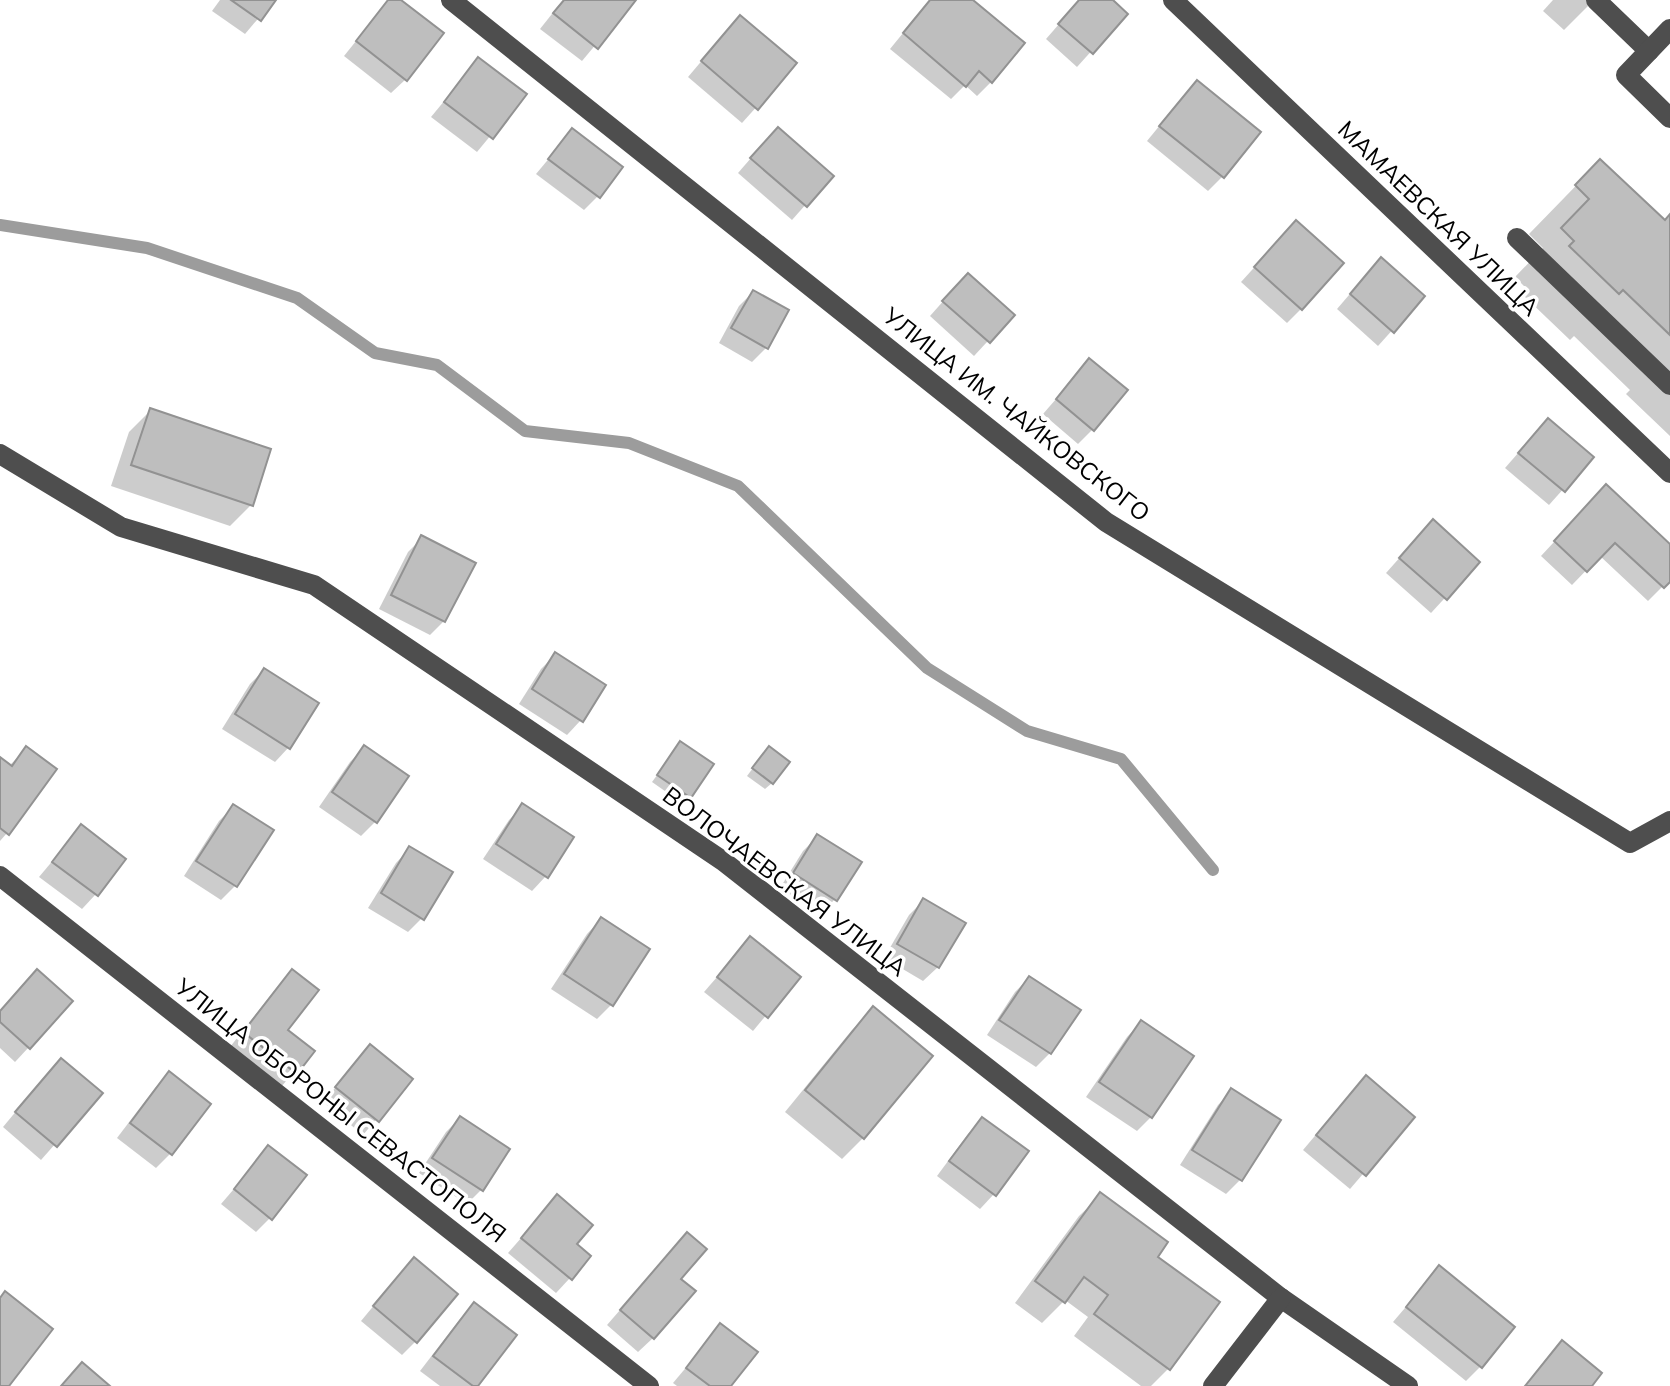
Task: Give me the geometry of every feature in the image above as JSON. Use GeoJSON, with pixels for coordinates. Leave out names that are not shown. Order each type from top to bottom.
{"type":"FeatureCollection","features":[{"type":"Feature","properties":{"kind":"street","name":"УЛИЦА ИМ. ЧАЙКОВСКОГО"},"geometry":{"type":"LineString","coordinates":[[451,0],[1106,522],[1630,843],[1670,821]]}},
{"type":"Feature","properties":{"kind":"street","name":"МАМАЕВСКАЯ УЛИЦА"},"geometry":{"type":"LineString","coordinates":[[1173,0],[1670,473]]}},
{"type":"Feature","properties":{"kind":"street"},"geometry":{"type":"LineString","coordinates":[[1596,0],[1649,51]]}},
{"type":"Feature","properties":{"kind":"street"},"geometry":{"type":"LineString","coordinates":[[1670,29],[1626,75],[1670,118]]}},
{"type":"Feature","properties":{"kind":"street"},"geometry":{"type":"LineString","coordinates":[[1517,238],[1670,385]]}},
{"type":"Feature","properties":{"kind":"street","name":"ВОЛОЧАЕВСКАЯ УЛИЦА"},"geometry":{"type":"LineString","coordinates":[[0,454],[121,527],[314,585],[723,861],[1281,1298],[1408,1386]]}},
{"type":"Feature","properties":{"kind":"street","name":"УЛИЦА ОБОРОНЫ СЕВАСТОПОЛЯ"},"geometry":{"type":"LineString","coordinates":[[0,876],[649,1386]]}},
{"type":"Feature","properties":{"kind":"street"},"geometry":{"type":"LineString","coordinates":[[1213,1386],[1281,1298]]}},
{"type":"Feature","properties":{"kind":"building"},"geometry":{"type":"Polygon","coordinates":[[[231,0],[276,0],[261,21],[231,0]]]}},
{"type":"Feature","properties":{"kind":"building"},"geometry":{"type":"Polygon","coordinates":[[[388,0],[401,0],[444,33],[407,81],[356,41],[388,0]]]}},
{"type":"Feature","properties":{"kind":"building"},"geometry":{"type":"Polygon","coordinates":[[[564,0],[636,0],[598,49],[553,13],[564,0]]]}},
{"type":"Feature","properties":{"kind":"building"},"geometry":{"type":"Polygon","coordinates":[[[930,0],[973,0],[1025,43],[992,83],[979,71],[966,87],[903,33],[930,0]]]}},
{"type":"Feature","properties":{"kind":"building"},"geometry":{"type":"Polygon","coordinates":[[[1079,0],[1113,0],[1128,14],[1093,54],[1058,24],[1079,0]]]}},
{"type":"Feature","properties":{"kind":"building"},"geometry":{"type":"Polygon","coordinates":[[[740,15],[797,63],[758,110],[701,61],[740,15]]]}},
{"type":"Feature","properties":{"kind":"building"},"geometry":{"type":"Polygon","coordinates":[[[478,57],[527,94],[493,139],[444,102],[478,57]]]}},
{"type":"Feature","properties":{"kind":"building"},"geometry":{"type":"Polygon","coordinates":[[[1197,80],[1261,132],[1224,178],[1159,126],[1197,80]]]}},
{"type":"Feature","properties":{"kind":"building"},"geometry":{"type":"Polygon","coordinates":[[[778,127],[834,176],[807,207],[750,158],[778,127]]]}},
{"type":"Feature","properties":{"kind":"building"},"geometry":{"type":"Polygon","coordinates":[[[572,128],[623,167],[600,198],[548,159],[572,128]]]}},
{"type":"Feature","properties":{"kind":"building"},"geometry":{"type":"Polygon","coordinates":[[[1600,159],[1665,220],[1670,214],[1670,335],[1623,290],[1619,294],[1569,246],[1574,241],[1561,228],[1589,199],[1575,185],[1600,159]]]}},
{"type":"Feature","properties":{"kind":"building"},"geometry":{"type":"Polygon","coordinates":[[[1296,220],[1344,263],[1302,310],[1254,267],[1296,220]]]}},
{"type":"Feature","properties":{"kind":"building"},"geometry":{"type":"Polygon","coordinates":[[[1381,257],[1425,296],[1394,333],[1350,294],[1381,257]]]}},
{"type":"Feature","properties":{"kind":"building"},"geometry":{"type":"Polygon","coordinates":[[[968,273],[1015,315],[990,343],[942,301],[968,273]]]}},
{"type":"Feature","properties":{"kind":"building"},"geometry":{"type":"Polygon","coordinates":[[[753,290],[789,310],[768,349],[731,328],[753,290]]]}},
{"type":"Feature","properties":{"kind":"building"},"geometry":{"type":"Polygon","coordinates":[[[1089,358],[1128,390],[1094,431],[1056,399],[1089,358]]]}},
{"type":"Feature","properties":{"kind":"building"},"geometry":{"type":"Polygon","coordinates":[[[150,408],[271,449],[253,506],[131,465],[150,408]]]}},
{"type":"Feature","properties":{"kind":"building"},"geometry":{"type":"Polygon","coordinates":[[[1548,418],[1594,457],[1565,492],[1518,453],[1548,418]]]}},
{"type":"Feature","properties":{"kind":"building"},"geometry":{"type":"Polygon","coordinates":[[[1606,484],[1670,544],[1670,582],[1664,588],[1615,543],[1587,572],[1554,541],[1606,484]]]}},
{"type":"Feature","properties":{"kind":"building"},"geometry":{"type":"Polygon","coordinates":[[[1433,519],[1480,562],[1447,600],[1399,558],[1433,519]]]}},
{"type":"Feature","properties":{"kind":"building"},"geometry":{"type":"Polygon","coordinates":[[[421,535],[476,563],[445,622],[391,595],[421,535]]]}},
{"type":"Feature","properties":{"kind":"building"},"geometry":{"type":"Polygon","coordinates":[[[555,652],[606,685],[583,722],[532,689],[555,652]]]}},
{"type":"Feature","properties":{"kind":"building"},"geometry":{"type":"Polygon","coordinates":[[[264,668],[319,703],[290,749],[235,714],[264,668]]]}},
{"type":"Feature","properties":{"kind":"building"},"geometry":{"type":"Polygon","coordinates":[[[680,741],[714,764],[691,798],[657,775],[680,741]]]}},
{"type":"Feature","properties":{"kind":"building"},"geometry":{"type":"Polygon","coordinates":[[[364,745],[409,776],[377,823],[332,792],[364,745]]]}},
{"type":"Feature","properties":{"kind":"building"},"geometry":{"type":"Polygon","coordinates":[[[26,746],[57,769],[9,835],[0,828],[0,757],[12,766],[26,746]]]}},
{"type":"Feature","properties":{"kind":"building"},"geometry":{"type":"Polygon","coordinates":[[[769,746],[790,762],[773,784],[752,768],[769,746]]]}},
{"type":"Feature","properties":{"kind":"building"},"geometry":{"type":"Polygon","coordinates":[[[522,803],[574,837],[548,878],[496,844],[522,803]]]}},
{"type":"Feature","properties":{"kind":"building"},"geometry":{"type":"Polygon","coordinates":[[[233,804],[274,830],[237,887],[196,861],[233,804]]]}},
{"type":"Feature","properties":{"kind":"building"},"geometry":{"type":"Polygon","coordinates":[[[81,824],[126,859],[98,896],[52,862],[81,824]]]}},
{"type":"Feature","properties":{"kind":"building"},"geometry":{"type":"Polygon","coordinates":[[[817,834],[862,862],[837,901],[793,873],[817,834]]]}},
{"type":"Feature","properties":{"kind":"building"},"geometry":{"type":"Polygon","coordinates":[[[409,846],[453,872],[424,920],[381,893],[409,846]]]}},
{"type":"Feature","properties":{"kind":"building"},"geometry":{"type":"Polygon","coordinates":[[[923,898],[966,923],[939,968],[897,944],[923,898]]]}},
{"type":"Feature","properties":{"kind":"building"},"geometry":{"type":"Polygon","coordinates":[[[601,917],[650,949],[613,1006],[564,974],[601,917]]]}},
{"type":"Feature","properties":{"kind":"building"},"geometry":{"type":"Polygon","coordinates":[[[750,936],[801,977],[768,1018],[717,977],[750,936]]]}},
{"type":"Feature","properties":{"kind":"building"},"geometry":{"type":"Polygon","coordinates":[[[37,969],[73,1001],[30,1049],[0,1022],[0,1011],[37,969]]]}},
{"type":"Feature","properties":{"kind":"building"},"geometry":{"type":"Polygon","coordinates":[[[292,969],[319,990],[288,1030],[315,1051],[297,1074],[243,1032],[292,969]]]}},
{"type":"Feature","properties":{"kind":"building"},"geometry":{"type":"Polygon","coordinates":[[[1029,976],[1081,1010],[1051,1054],[999,1020],[1029,976]]]}},
{"type":"Feature","properties":{"kind":"building"},"geometry":{"type":"Polygon","coordinates":[[[873,1006],[933,1056],[864,1139],[805,1090],[873,1006]]]}},
{"type":"Feature","properties":{"kind":"building"},"geometry":{"type":"Polygon","coordinates":[[[1141,1020],[1194,1056],[1152,1118],[1099,1082],[1141,1020]]]}},
{"type":"Feature","properties":{"kind":"building"},"geometry":{"type":"Polygon","coordinates":[[[370,1044],[413,1079],[379,1122],[335,1087],[370,1044]]]}},
{"type":"Feature","properties":{"kind":"building"},"geometry":{"type":"Polygon","coordinates":[[[61,1058],[103,1093],[57,1147],[15,1112],[61,1058]]]}},
{"type":"Feature","properties":{"kind":"building"},"geometry":{"type":"Polygon","coordinates":[[[169,1071],[211,1104],[172,1155],[130,1123],[169,1071]]]}},
{"type":"Feature","properties":{"kind":"building"},"geometry":{"type":"Polygon","coordinates":[[[1366,1075],[1415,1117],[1366,1176],[1316,1135],[1366,1075]]]}},
{"type":"Feature","properties":{"kind":"building"},"geometry":{"type":"Polygon","coordinates":[[[1231,1088],[1281,1120],[1242,1181],[1192,1150],[1231,1088]]]}},
{"type":"Feature","properties":{"kind":"building"},"geometry":{"type":"Polygon","coordinates":[[[460,1116],[510,1149],[483,1191],[432,1158],[460,1116]]]}},
{"type":"Feature","properties":{"kind":"building"},"geometry":{"type":"Polygon","coordinates":[[[982,1117],[1029,1151],[996,1196],[949,1161],[982,1117]]]}},
{"type":"Feature","properties":{"kind":"building"},"geometry":{"type":"Polygon","coordinates":[[[268,1145],[307,1175],[272,1220],[234,1189],[268,1145]]]}},
{"type":"Feature","properties":{"kind":"building"},"geometry":{"type":"Polygon","coordinates":[[[1100,1192],[1168,1242],[1158,1257],[1220,1302],[1170,1370],[1094,1314],[1108,1295],[1084,1277],[1065,1303],[1035,1281],[1100,1192]]]}},
{"type":"Feature","properties":{"kind":"building"},"geometry":{"type":"Polygon","coordinates":[[[557,1194],[593,1225],[577,1244],[591,1256],[572,1280],[521,1238],[557,1194]]]}},
{"type":"Feature","properties":{"kind":"building"},"geometry":{"type":"Polygon","coordinates":[[[687,1232],[707,1249],[681,1279],[696,1291],[654,1339],[620,1310],[687,1232]]]}},
{"type":"Feature","properties":{"kind":"building"},"geometry":{"type":"Polygon","coordinates":[[[414,1257],[458,1294],[417,1343],[373,1306],[414,1257]]]}},
{"type":"Feature","properties":{"kind":"building"},"geometry":{"type":"Polygon","coordinates":[[[1439,1265],[1515,1327],[1482,1368],[1406,1307],[1439,1265]]]}},
{"type":"Feature","properties":{"kind":"building"},"geometry":{"type":"Polygon","coordinates":[[[5,1291],[53,1329],[9,1386],[0,1386],[0,1298],[5,1291]]]}},
{"type":"Feature","properties":{"kind":"building"},"geometry":{"type":"Polygon","coordinates":[[[474,1302],[517,1335],[478,1386],[473,1386],[433,1356],[474,1302]]]}},
{"type":"Feature","properties":{"kind":"building"},"geometry":{"type":"Polygon","coordinates":[[[720,1323],[758,1352],[731,1386],[710,1386],[686,1368],[720,1323]]]}},
{"type":"Feature","properties":{"kind":"building"},"geometry":{"type":"Polygon","coordinates":[[[1562,1340],[1602,1373],[1592,1386],[1525,1386],[1562,1340]]]}},
{"type":"Feature","properties":{"kind":"building"},"geometry":{"type":"Polygon","coordinates":[[[82,1362],[110,1386],[61,1386],[82,1362]]]}},
{"type":"Feature","properties":{"kind":"waterway"},"geometry":{"type":"LineString","coordinates":[[0,225],[147,248],[297,298],[375,353],[437,365],[525,431],[629,443],[738,486],[927,668],[1027,731],[1121,759],[1213,870]]}}]}
